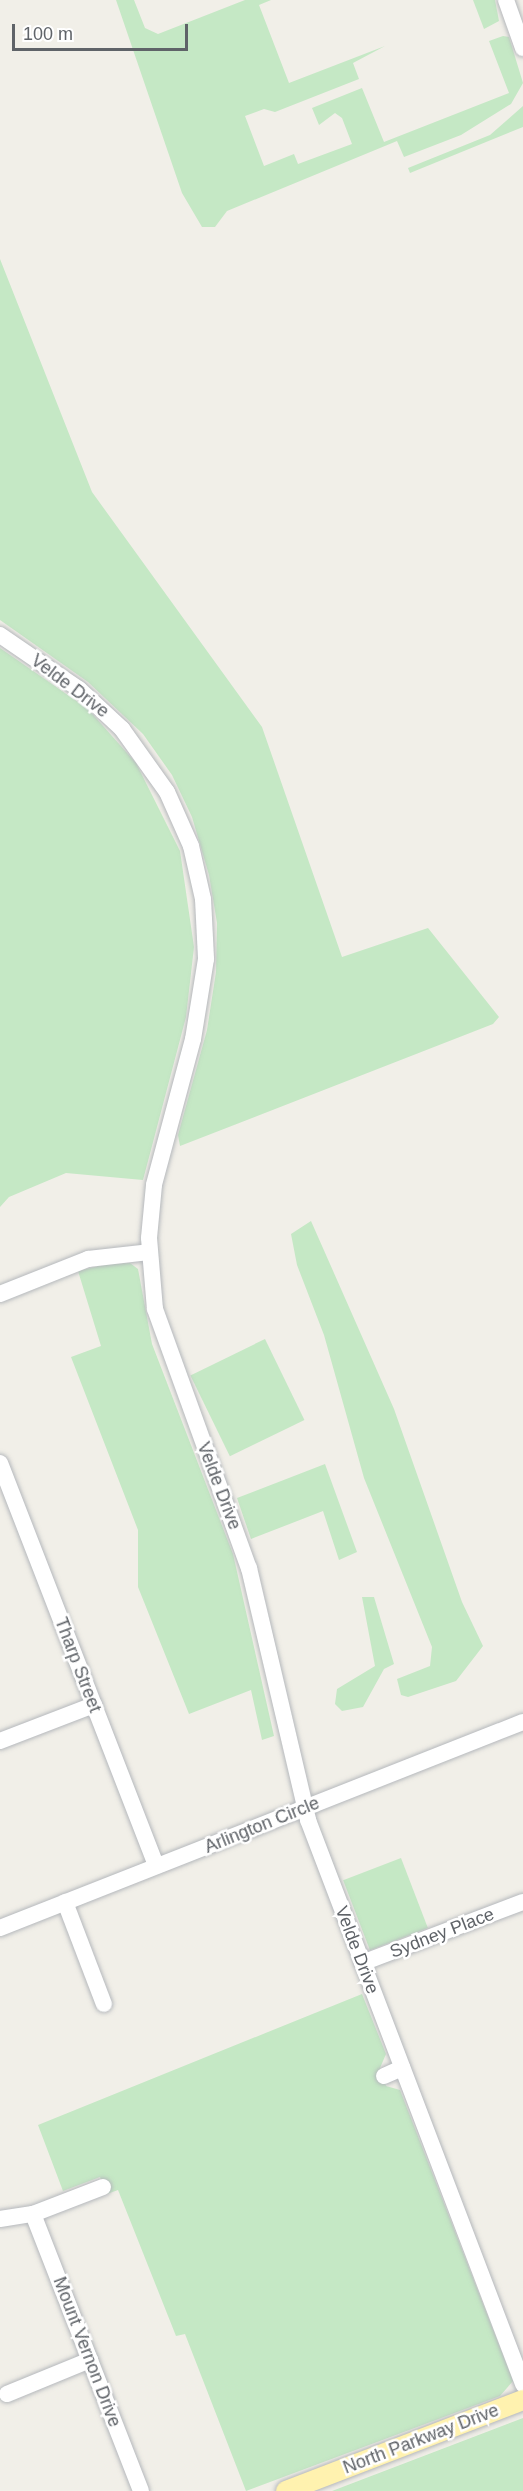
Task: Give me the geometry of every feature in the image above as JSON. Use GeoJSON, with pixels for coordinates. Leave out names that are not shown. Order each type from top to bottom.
{"type":"FeatureCollection","features":[{"type":"Feature","properties":{"kind":"main road","name":"North Parkway Drive"},"geometry":{"type":"LineString","coordinates":[[286,2491],[523,2400]]}},
{"type":"Feature","properties":{"kind":"street"},"geometry":{"type":"LineString","coordinates":[[506,0],[523,48]]}},
{"type":"Feature","properties":{"kind":"street","name":"Velde Drive"},"geometry":{"type":"LineString","coordinates":[[0,635],[79,689],[122,729],[167,792],[196,864],[206,938],[202,996],[154,1185],[149,1252],[164,1342],[249,1568],[304,1809],[523,2384]]}},
{"type":"Feature","properties":{"kind":"street"},"geometry":{"type":"LineString","coordinates":[[0,1294],[88,1259],[149,1252]]}},
{"type":"Feature","properties":{"kind":"street","name":"Tharp Street"},"geometry":{"type":"LineString","coordinates":[[0,1463],[156,1866]]}},
{"type":"Feature","properties":{"kind":"street"},"geometry":{"type":"LineString","coordinates":[[0,1741],[94,1705]]}},
{"type":"Feature","properties":{"kind":"street","name":"Arlington Circle"},"geometry":{"type":"LineString","coordinates":[[0,1928],[523,1722]]}},
{"type":"Feature","properties":{"kind":"street"},"geometry":{"type":"LineString","coordinates":[[65,1902],[104,2004]]}},
{"type":"Feature","properties":{"kind":"street","name":"Sydney Place"},"geometry":{"type":"LineString","coordinates":[[362,1963],[523,1902]]}},
{"type":"Feature","properties":{"kind":"street"},"geometry":{"type":"LineString","coordinates":[[384,2076],[402,2068]]}},
{"type":"Feature","properties":{"kind":"street"},"geometry":{"type":"LineString","coordinates":[[0,2219],[33,2214],[103,2187]]}},
{"type":"Feature","properties":{"kind":"street","name":"Mount Vernon Drive"},"geometry":{"type":"LineString","coordinates":[[33,2214],[141,2491]]}},
{"type":"Feature","properties":{"kind":"street"},"geometry":{"type":"LineString","coordinates":[[7,2394],[90,2360]]}},
{"type":"Feature","properties":{"kind":"green space"},"geometry":{"type":"Polygon","coordinates":[[[116,0],[134,0],[145,28],[158,34],[245,0],[271,0],[259,5],[289,83],[385,46],[353,63],[359,79],[275,112],[264,109],[245,116],[264,166],[294,154],[298,164],[352,144],[342,118],[335,113],[319,125],[312,108],[362,88],[384,142],[509,93],[489,41],[503,36],[509,37],[523,83],[511,104],[461,135],[404,157],[397,141],[227,211],[215,227],[202,227],[182,193],[116,0]]]}},
{"type":"Feature","properties":{"kind":"green space"},"geometry":{"type":"Polygon","coordinates":[[[473,0],[495,0],[499,21],[484,29],[473,0]]]}},
{"type":"Feature","properties":{"kind":"green space"},"geometry":{"type":"Polygon","coordinates":[[[523,106],[523,127],[410,173],[408,168],[490,135],[523,106]]]}},
{"type":"Feature","properties":{"kind":"green space"},"geometry":{"type":"Polygon","coordinates":[[[0,259],[92,492],[262,727],[342,957],[428,928],[499,1017],[493,1024],[180,1146],[178,1135],[207,1030],[216,972],[217,923],[209,875],[192,817],[172,775],[143,734],[88,682],[0,620],[0,259]]]}},
{"type":"Feature","properties":{"kind":"green space"},"geometry":{"type":"Polygon","coordinates":[[[0,648],[88,709],[136,763],[180,851],[194,947],[186,1017],[143,1180],[66,1173],[9,1197],[0,1207],[0,648]]]}},
{"type":"Feature","properties":{"kind":"green space"},"geometry":{"type":"Polygon","coordinates":[[[311,1221],[394,1409],[462,1602],[483,1646],[456,1681],[408,1697],[401,1695],[397,1679],[430,1666],[432,1647],[364,1478],[324,1335],[297,1265],[291,1234],[311,1221]]]}},
{"type":"Feature","properties":{"kind":"green space"},"geometry":{"type":"Polygon","coordinates":[[[130,1263],[138,1269],[152,1344],[233,1554],[274,1736],[262,1740],[251,1690],[189,1714],[138,1587],[138,1530],[71,1357],[101,1346],[78,1271],[107,1264],[130,1263]]]}},
{"type":"Feature","properties":{"kind":"green space"},"geometry":{"type":"Polygon","coordinates":[[[265,1339],[304,1420],[230,1456],[190,1375],[265,1339]]]}},
{"type":"Feature","properties":{"kind":"green space"},"geometry":{"type":"Polygon","coordinates":[[[325,1464],[357,1552],[339,1560],[323,1511],[251,1539],[237,1498],[325,1464]]]}},
{"type":"Feature","properties":{"kind":"green space"},"geometry":{"type":"Polygon","coordinates":[[[362,1597],[374,1597],[394,1664],[384,1669],[363,1707],[342,1711],[335,1704],[337,1689],[375,1666],[362,1597]]]}},
{"type":"Feature","properties":{"kind":"green space"},"geometry":{"type":"Polygon","coordinates":[[[401,1858],[428,1928],[370,1950],[343,1880],[401,1858]]]}},
{"type":"Feature","properties":{"kind":"green space"},"geometry":{"type":"Polygon","coordinates":[[[362,1994],[386,2054],[380,2068],[386,2086],[400,2090],[513,2381],[500,2396],[246,2491],[185,2334],[176,2336],[118,2190],[107,2194],[100,2177],[63,2191],[38,2125],[362,1994]]]}},
{"type":"Feature","properties":{"kind":"green space"},"geometry":{"type":"Polygon","coordinates":[[[523,2418],[523,2491],[332,2491],[523,2418]]]}}]}
